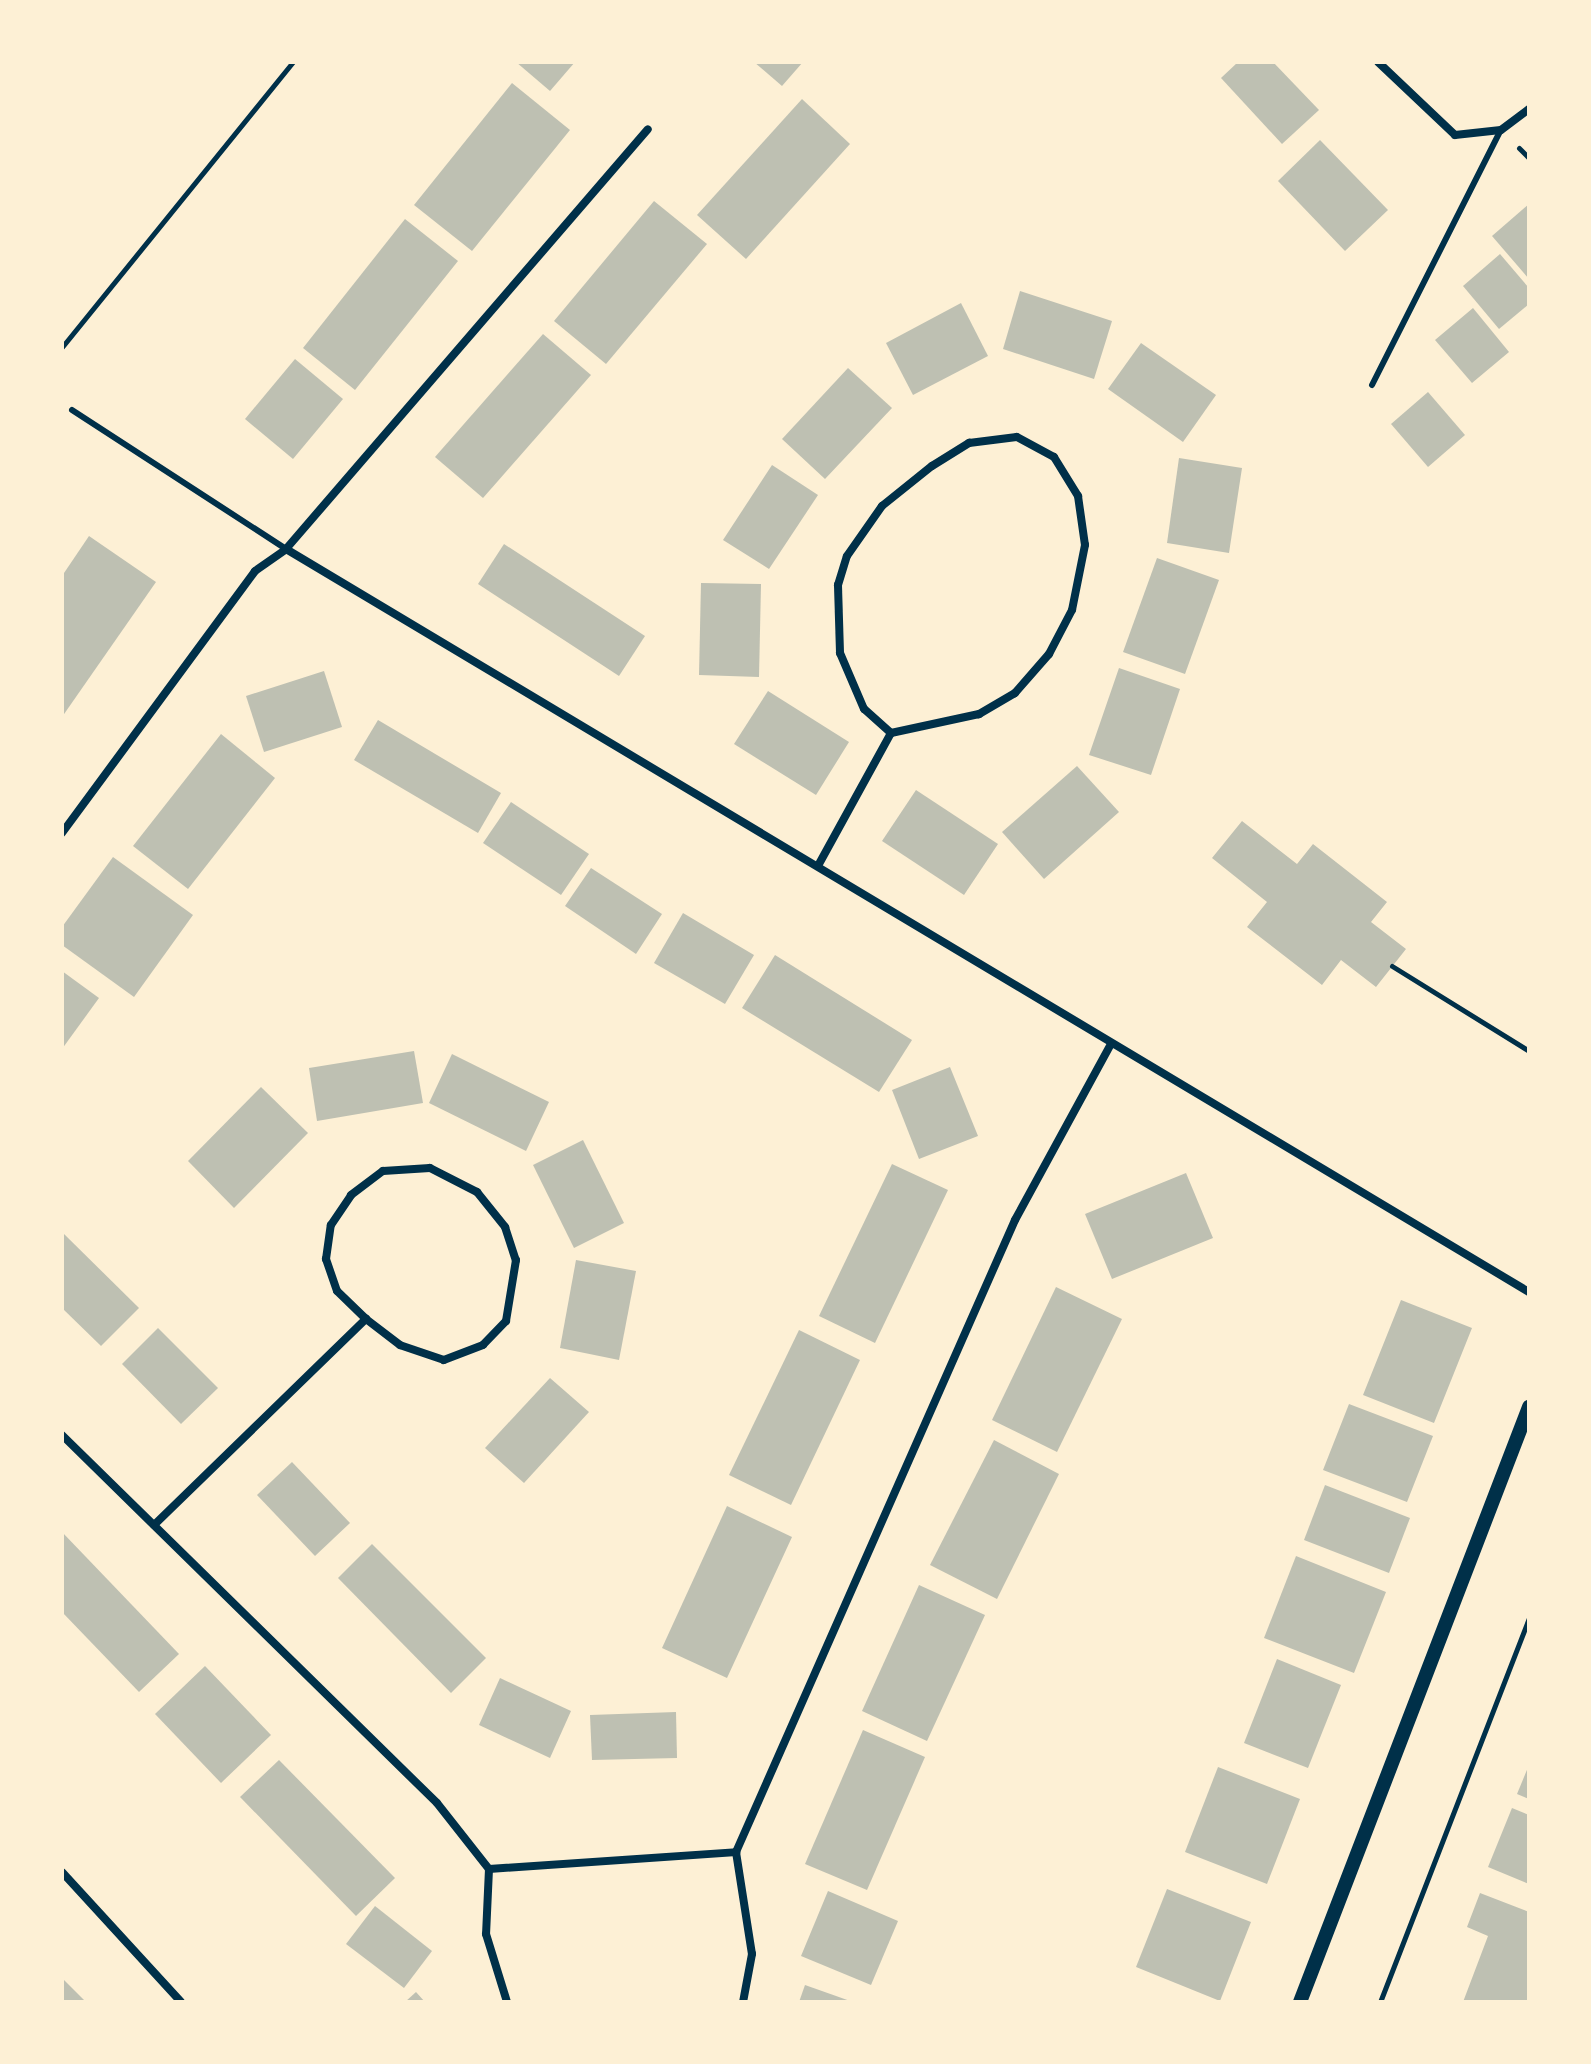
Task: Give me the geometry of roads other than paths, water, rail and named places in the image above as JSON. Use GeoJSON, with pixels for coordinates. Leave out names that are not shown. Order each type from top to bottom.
{"type":"FeatureCollection","features":[{"type":"Feature","properties":{"kind":"street"},"geometry":{"type":"LineString","coordinates":[[1378,62],[1455,135],[1501,130],[1529,109]]}},
{"type":"Feature","properties":{"kind":"street"},"geometry":{"type":"LineString","coordinates":[[62,833],[255,571],[286,549],[648,129]]}},
{"type":"Feature","properties":{"kind":"street"},"geometry":{"type":"LineString","coordinates":[[819,864],[891,733],[979,714],[1015,693],[1049,654],[1072,610],[1085,545],[1078,496],[1054,457],[1017,437],[969,443],[932,466],[882,506],[847,556],[838,585],[840,653],[864,709],[891,733]]}},
{"type":"Feature","properties":{"kind":"street"},"geometry":{"type":"LineString","coordinates":[[286,549],[819,864],[1110,1046],[1529,1292]]}},
{"type":"Feature","properties":{"kind":"street"},"geometry":{"type":"LineString","coordinates":[[743,2002],[752,1954],[736,1852],[1015,1220],[1110,1046]]}},
{"type":"Feature","properties":{"kind":"street"},"geometry":{"type":"LineString","coordinates":[[430,1168],[477,1192],[505,1227],[516,1260],[506,1321],[483,1345],[444,1360],[400,1345],[366,1319],[337,1291],[326,1259],[331,1225],[351,1195],[383,1171],[430,1168]]}},
{"type":"Feature","properties":{"kind":"street"},"geometry":{"type":"LineString","coordinates":[[154,1525],[366,1319]]}},
{"type":"Feature","properties":{"kind":"street"},"geometry":{"type":"LineString","coordinates":[[1300,2002],[1529,1407]]}},
{"type":"Feature","properties":{"kind":"street"},"geometry":{"type":"LineString","coordinates":[[62,1435],[437,1803],[489,1869],[486,1934],[507,2002]]}},
{"type":"Feature","properties":{"kind":"street"},"geometry":{"type":"LineString","coordinates":[[489,1869],[736,1852]]}},
{"type":"Feature","properties":{"kind":"street"},"geometry":{"type":"LineString","coordinates":[[62,1872],[181,2002]]}},
{"type":"Feature","properties":{"kind":"lane"},"geometry":{"type":"LineString","coordinates":[[1372,385],[1501,130]]}},
{"type":"Feature","properties":{"kind":"lane"},"geometry":{"type":"LineString","coordinates":[[72,410],[286,549]]}}]}
